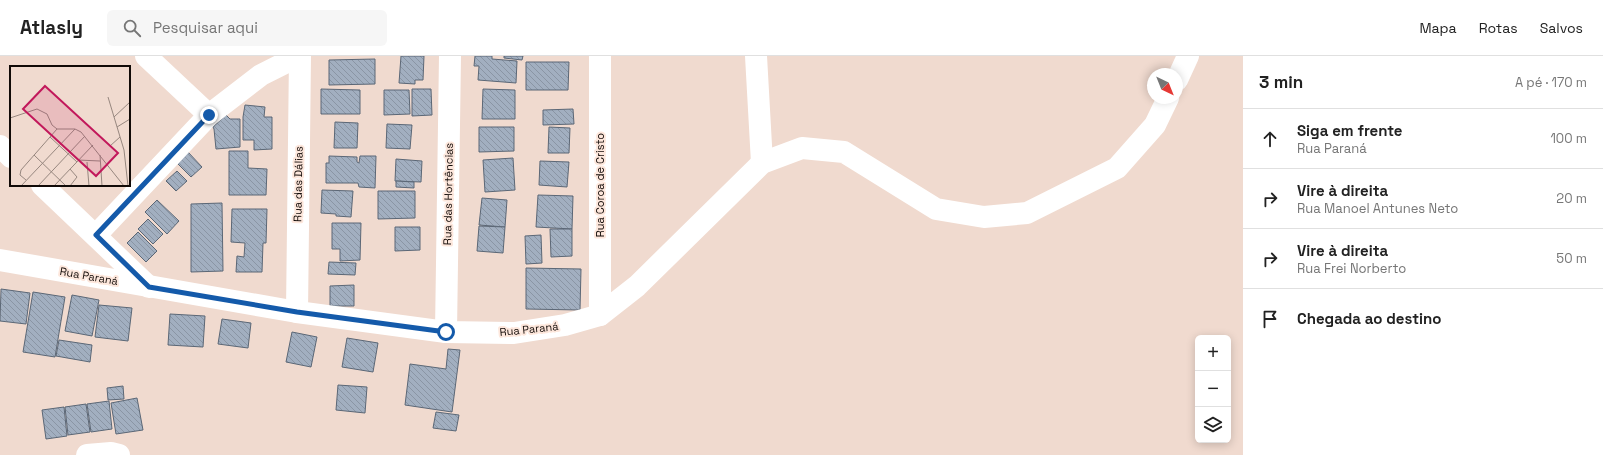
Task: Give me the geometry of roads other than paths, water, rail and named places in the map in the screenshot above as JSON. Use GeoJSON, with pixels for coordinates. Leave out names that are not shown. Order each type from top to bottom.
{"type":"FeatureCollection","features":[{"type":"Feature","properties":{"kind":"street"},"geometry":{"type":"LineString","coordinates":[[146,56],[209,115]]}},
{"type":"Feature","properties":{"kind":"street"},"geometry":{"type":"LineString","coordinates":[[96,235],[209,115],[261,75],[300,56]]}},
{"type":"Feature","properties":{"kind":"street","name":"Rua das Dálias"},"geometry":{"type":"LineString","coordinates":[[297,312],[300,56]]}},
{"type":"Feature","properties":{"kind":"street","name":"Rua das Hortências"},"geometry":{"type":"LineString","coordinates":[[446,332],[450,56]]}},
{"type":"Feature","properties":{"kind":"street","name":"Rua Coroa de Cristo"},"geometry":{"type":"LineString","coordinates":[[600,56],[600,315]]}},
{"type":"Feature","properties":{"kind":"street"},"geometry":{"type":"LineString","coordinates":[[756,56],[762,163],[802,148],[844,152],[936,209],[984,217],[1027,213],[1118,168],[1155,125],[1165,104]]}},
{"type":"Feature","properties":{"kind":"street"},"geometry":{"type":"LineString","coordinates":[[1182,68],[1188,56]]}},
{"type":"Feature","properties":{"kind":"street"},"geometry":{"type":"LineString","coordinates":[[0,146],[10,156]]}},
{"type":"Feature","properties":{"kind":"street","name":"Rua Paraná"},"geometry":{"type":"LineString","coordinates":[[0,260],[297,312],[446,332],[514,333],[565,325],[600,315],[637,286],[762,163]]}},
{"type":"Feature","properties":{"kind":"street"},"geometry":{"type":"LineString","coordinates":[[43,186],[149,287]]}},
{"type":"Feature","properties":{"kind":"street"},"geometry":{"type":"LineString","coordinates":[[88,455],[111,452],[119,455]]}}]}
